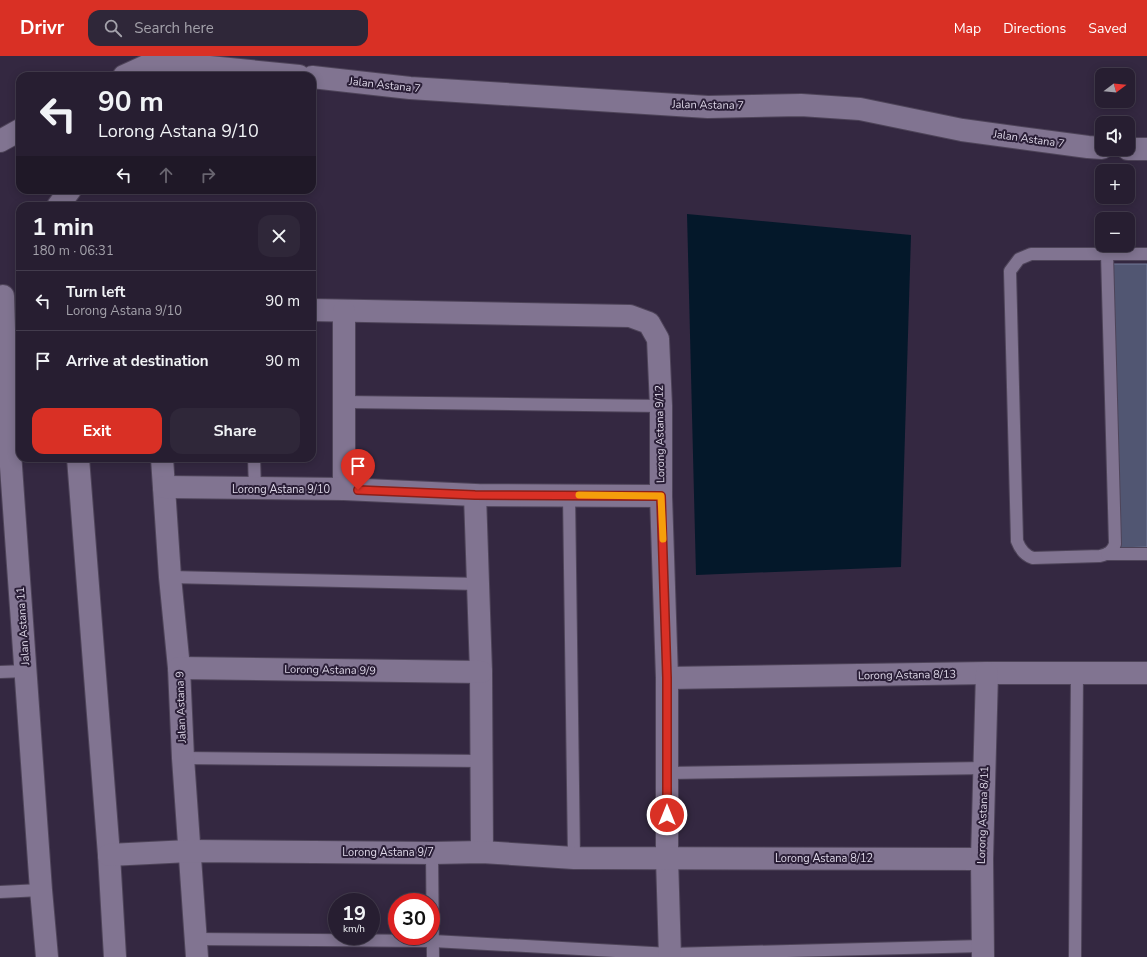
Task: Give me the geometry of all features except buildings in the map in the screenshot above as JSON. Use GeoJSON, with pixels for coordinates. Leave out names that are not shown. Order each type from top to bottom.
{"type":"FeatureCollection","features":[{"type":"Feature","properties":{"kind":"street"},"geometry":{"type":"LineString","coordinates":[[129,72],[144,61],[259,72]]}},
{"type":"Feature","properties":{"kind":"street","name":"Jalan Astana 7"},"geometry":{"type":"LineString","coordinates":[[316,77],[410,88],[708,107],[801,105],[860,109],[962,130],[1095,148]]}},
{"type":"Feature","properties":{"kind":"street"},"geometry":{"type":"LineString","coordinates":[[0,141],[16,132]]}},
{"type":"Feature","properties":{"kind":"street"},"geometry":{"type":"LineString","coordinates":[[1135,149],[1147,149]]}},
{"type":"Feature","properties":{"kind":"street","name":"Jalan Astana 11"},"geometry":{"type":"LineString","coordinates":[[3,296],[26,672],[47,957]]}},
{"type":"Feature","properties":{"kind":"street","name":"Lorong Astana 9/12"},"geometry":{"type":"LineString","coordinates":[[316,310],[630,316],[649,323],[658,339],[661,406],[661,496],[667,678],[667,858],[670,956]]}},
{"type":"Feature","properties":{"kind":"street"},"geometry":{"type":"LineString","coordinates":[[344,311],[344,489]]}},
{"type":"Feature","properties":{"kind":"street"},"geometry":{"type":"LineString","coordinates":[[78,462],[109,855],[115,957]]}},
{"type":"Feature","properties":{"kind":"street","name":"Jalan Astana 9"},"geometry":{"type":"LineString","coordinates":[[162,462],[170,577],[179,668],[182,758],[197,948]]}},
{"type":"Feature","properties":{"kind":"street","name":"Lorong Astana 9/10"},"geometry":{"type":"LineString","coordinates":[[164,487],[344,489],[475,495],[661,496]]}},
{"type":"Feature","properties":{"kind":"street"},"geometry":{"type":"LineString","coordinates":[[475,495],[481,672],[482,852]]}},
{"type":"Feature","properties":{"kind":"street","name":"Lorong Astana 9/9"},"geometry":{"type":"LineString","coordinates":[[179,668],[481,672]]}},
{"type":"Feature","properties":{"kind":"street","name":"Lorong Astana 8/13"},"geometry":{"type":"LineString","coordinates":[[667,678],[987,673],[1147,673]]}},
{"type":"Feature","properties":{"kind":"street","name":"Lorong Astana 8/11"},"geometry":{"type":"LineString","coordinates":[[983,951],[982,859],[987,673]]}},
{"type":"Feature","properties":{"kind":"street","name":"Lorong Astana 9/7"},"geometry":{"type":"LineString","coordinates":[[109,855],[189,851],[482,852],[574,858],[667,858]]}},
{"type":"Feature","properties":{"kind":"street","name":"Lorong Astana 8/12"},"geometry":{"type":"LineString","coordinates":[[667,858],[982,859]]}},
{"type":"Feature","properties":{"kind":"lane"},"geometry":{"type":"LineString","coordinates":[[1147,254],[1031,254],[1019,259],[1010,271],[1017,541],[1023,552],[1027,556],[1033,558],[1100,556],[1107,554],[1147,554]]}},
{"type":"Feature","properties":{"kind":"lane"},"geometry":{"type":"LineString","coordinates":[[1107,254],[1115,538],[1112,550],[1107,554]]}},
{"type":"Feature","properties":{"kind":"lane"},"geometry":{"type":"LineString","coordinates":[[344,402],[661,406]]}},
{"type":"Feature","properties":{"kind":"lane"},"geometry":{"type":"LineString","coordinates":[[254,462],[255,489]]}},
{"type":"Feature","properties":{"kind":"lane"},"geometry":{"type":"LineString","coordinates":[[569,495],[574,858]]}},
{"type":"Feature","properties":{"kind":"lane"},"geometry":{"type":"LineString","coordinates":[[170,577],[478,584]]}},
{"type":"Feature","properties":{"kind":"lane"},"geometry":{"type":"LineString","coordinates":[[0,672],[26,672]]}},
{"type":"Feature","properties":{"kind":"lane"},"geometry":{"type":"LineString","coordinates":[[1075,957],[1077,673]]}},
{"type":"Feature","properties":{"kind":"lane"},"geometry":{"type":"LineString","coordinates":[[182,758],[482,761]]}},
{"type":"Feature","properties":{"kind":"lane"},"geometry":{"type":"LineString","coordinates":[[667,773],[985,768]]}},
{"type":"Feature","properties":{"kind":"lane"},"geometry":{"type":"LineString","coordinates":[[432,853],[432,893]]}},
{"type":"Feature","properties":{"kind":"lane"},"geometry":{"type":"LineString","coordinates":[[0,892],[41,890]]}},
{"type":"Feature","properties":{"kind":"lane"},"geometry":{"type":"LineString","coordinates":[[440,941],[670,956],[983,951]]}},
{"type":"Feature","properties":{"kind":"lane"},"geometry":{"type":"LineString","coordinates":[[197,948],[388,942]]}},
{"type":"Feature","properties":{"kind":"lane"},"geometry":{"type":"LineString","coordinates":[[433,945],[433,957]]}},
{"type":"Feature","properties":{"kind":"water"},"geometry":{"type":"Polygon","coordinates":[[[687,214],[911,235],[901,567],[696,575],[687,214]]]}},
{"type":"Feature","properties":{"kind":"slow traffic"},"geometry":{"type":"LineString","coordinates":[[579,495],[661,496],[663,539]]}},
{"type":"Feature","properties":{"kind":"route"},"geometry":{"type":"LineString","coordinates":[[358,490],[475,495],[661,496],[667,678],[667,815]]}}]}
